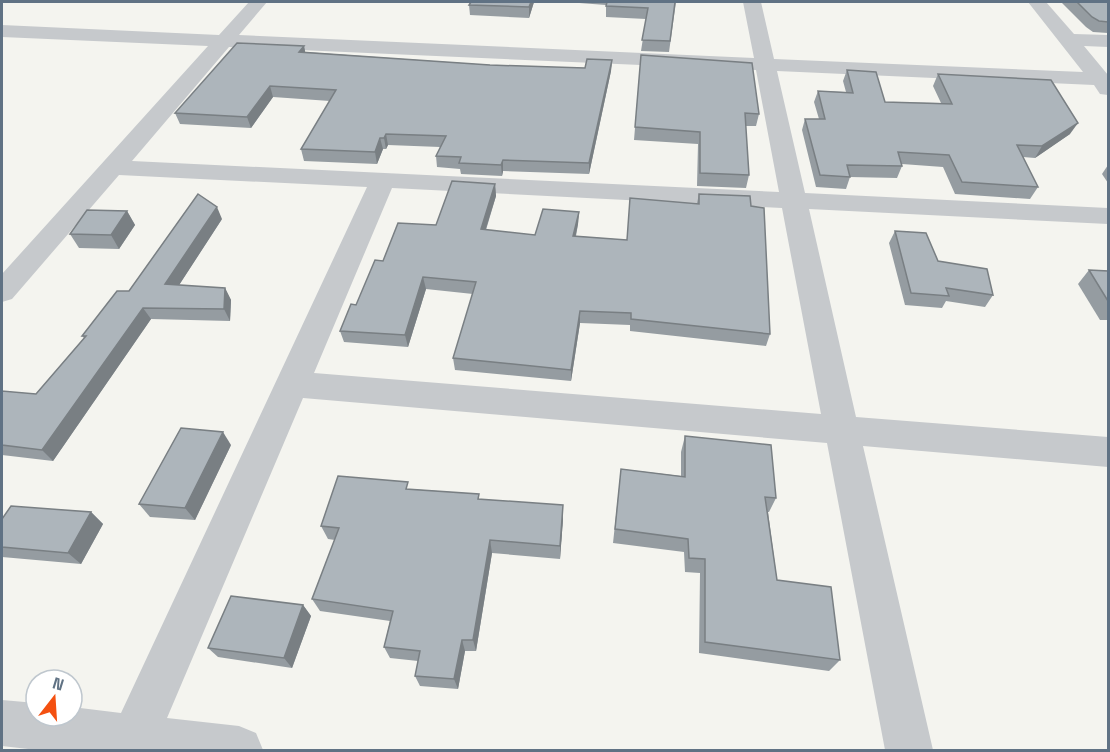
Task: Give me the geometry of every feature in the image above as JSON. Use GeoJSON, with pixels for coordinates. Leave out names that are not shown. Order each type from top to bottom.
{"type":"FeatureCollection","features":[{"type":"Feature","properties":{"kind":"street"},"geometry":{"type":"LineString","coordinates":[[2,292],[258,2]]}},
{"type":"Feature","properties":{"kind":"street"},"geometry":{"type":"LineString","coordinates":[[752,2],[909,750]]}},
{"type":"Feature","properties":{"kind":"street"},"geometry":{"type":"LineString","coordinates":[[1037,2],[1105,84]]}},
{"type":"Feature","properties":{"kind":"street"},"geometry":{"type":"LineString","coordinates":[[2,31],[765,65],[1105,84]]}},
{"type":"Feature","properties":{"kind":"street"},"geometry":{"type":"LineString","coordinates":[[1068,40],[1108,41]]}},
{"type":"Feature","properties":{"kind":"street"},"geometry":{"type":"LineString","coordinates":[[112,167],[1108,216]]}},
{"type":"Feature","properties":{"kind":"street"},"geometry":{"type":"LineString","coordinates":[[132,745],[383,180]]}},
{"type":"Feature","properties":{"kind":"street"},"geometry":{"type":"LineString","coordinates":[[292,384],[1108,452]]}},
{"type":"Feature","properties":{"kind":"street"},"geometry":{"type":"LineString","coordinates":[[2,723],[132,745],[239,750]]}},
{"type":"Feature","properties":{"kind":"building"},"geometry":{"type":"Polygon","coordinates":[[[471,2],[531,2],[529,7],[469,5],[471,2]]]}},
{"type":"Feature","properties":{"kind":"building"},"geometry":{"type":"Polygon","coordinates":[[[607,2],[675,2],[670,41],[642,40],[648,8],[606,6],[607,2]]]}},
{"type":"Feature","properties":{"kind":"building"},"geometry":{"type":"Polygon","coordinates":[[[1077,2],[1108,2],[1108,22],[1092,17],[1077,2]]]}},
{"type":"Feature","properties":{"kind":"building"},"geometry":{"type":"Polygon","coordinates":[[[237,43],[304,46],[299,52],[490,65],[585,68],[587,59],[612,60],[589,163],[503,160],[501,165],[459,163],[461,157],[436,156],[446,136],[386,134],[384,138],[380,138],[375,152],[301,149],[336,90],[270,86],[247,117],[175,113],[237,43]]]}},
{"type":"Feature","properties":{"kind":"building"},"geometry":{"type":"Polygon","coordinates":[[[641,55],[752,63],[759,114],[745,113],[749,175],[700,173],[700,132],[635,127],[641,55]]]}},
{"type":"Feature","properties":{"kind":"building"},"geometry":{"type":"Polygon","coordinates":[[[847,70],[876,72],[885,102],[952,104],[938,74],[1051,80],[1078,123],[1042,146],[1017,145],[1038,187],[962,182],[949,155],[898,152],[902,166],[847,165],[850,177],[820,175],[805,119],[825,119],[818,91],[853,93],[847,70]]]}},
{"type":"Feature","properties":{"kind":"building"},"geometry":{"type":"Polygon","coordinates":[[[452,181],[495,184],[481,229],[535,235],[543,209],[579,212],[573,236],[627,240],[630,198],[699,204],[699,194],[750,196],[751,206],[764,208],[770,334],[631,319],[631,313],[580,311],[571,370],[453,358],[476,282],[423,277],[405,335],[340,331],[351,304],[356,305],[375,260],[383,261],[398,223],[436,225],[452,181]]]}},
{"type":"Feature","properties":{"kind":"building"},"geometry":{"type":"Polygon","coordinates":[[[198,194],[217,207],[165,284],[225,288],[224,309],[143,308],[42,450],[2,445],[2,391],[36,394],[86,336],[82,336],[117,291],[129,291],[198,194]]]}},
{"type":"Feature","properties":{"kind":"building"},"geometry":{"type":"Polygon","coordinates":[[[87,210],[127,211],[111,235],[70,234],[87,210]]]}},
{"type":"Feature","properties":{"kind":"building"},"geometry":{"type":"Polygon","coordinates":[[[895,231],[926,233],[938,261],[987,269],[993,295],[946,288],[949,296],[911,293],[895,231]]]}},
{"type":"Feature","properties":{"kind":"building"},"geometry":{"type":"Polygon","coordinates":[[[1089,270],[1108,271],[1108,301],[1089,270]]]}},
{"type":"Feature","properties":{"kind":"building"},"geometry":{"type":"Polygon","coordinates":[[[181,428],[223,432],[185,508],[139,504],[181,428]]]}},
{"type":"Feature","properties":{"kind":"building"},"geometry":{"type":"Polygon","coordinates":[[[685,436],[771,445],[776,498],[765,497],[777,580],[831,587],[840,660],[705,642],[705,559],[689,558],[688,539],[615,529],[621,469],[685,477],[685,436]]]}},
{"type":"Feature","properties":{"kind":"building"},"geometry":{"type":"Polygon","coordinates":[[[338,476],[408,482],[406,489],[479,494],[478,499],[563,505],[560,546],[490,540],[473,640],[462,640],[454,679],[415,676],[420,651],[384,647],[393,611],[312,599],[339,528],[321,526],[338,476]]]}},
{"type":"Feature","properties":{"kind":"building"},"geometry":{"type":"Polygon","coordinates":[[[11,506],[91,512],[68,553],[2,547],[2,519],[11,506]]]}},
{"type":"Feature","properties":{"kind":"building"},"geometry":{"type":"Polygon","coordinates":[[[231,596],[303,605],[284,658],[208,648],[231,596]]]}}]}
